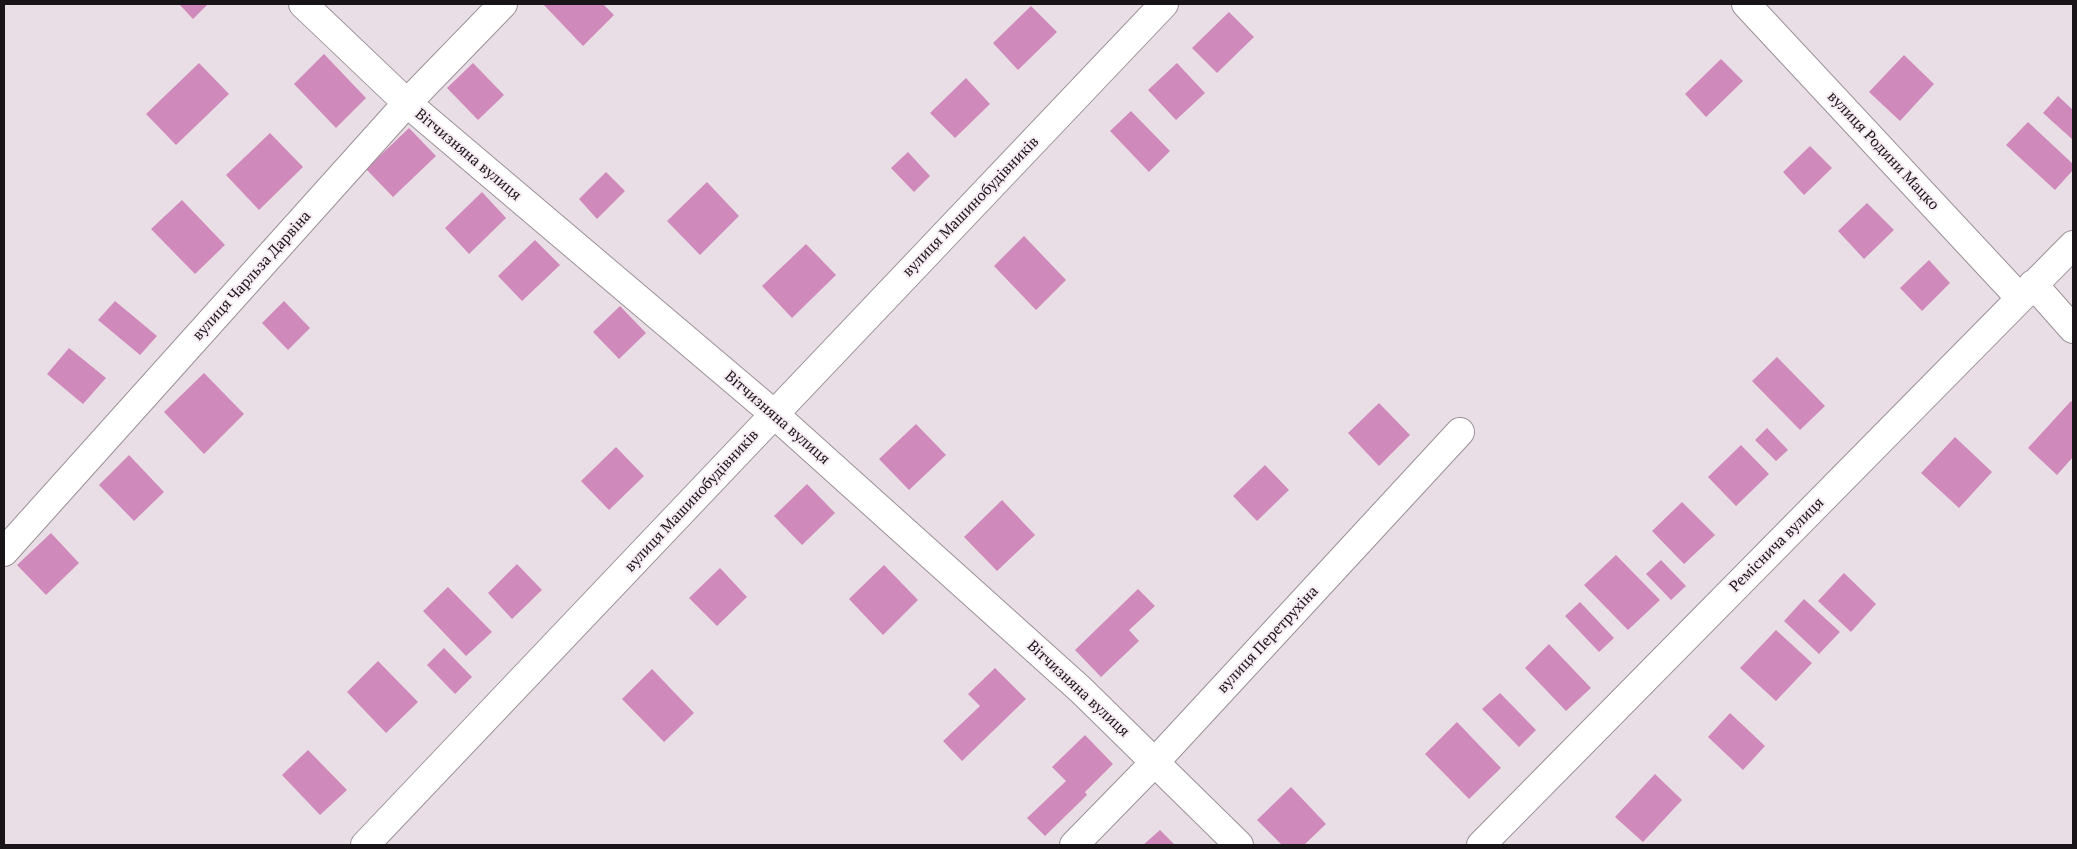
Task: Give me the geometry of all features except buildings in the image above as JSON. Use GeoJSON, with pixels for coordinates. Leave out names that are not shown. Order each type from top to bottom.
{"type":"FeatureCollection","features":[{"type":"Feature","properties":{"kind":"street","name":"Вітчизняна вулиця"},"geometry":{"type":"LineString","coordinates":[[302,4],[407,103],[774,414],[1081,690],[1239,845]]}},
{"type":"Feature","properties":{"kind":"street","name":"вулиця Чарльза Дарвіна"},"geometry":{"type":"LineString","coordinates":[[4,552],[407,103],[503,4]]}},
{"type":"Feature","properties":{"kind":"street","name":"вулиця Машинобудівників"},"geometry":{"type":"LineString","coordinates":[[365,845],[1164,4]]}},
{"type":"Feature","properties":{"kind":"street","name":"вулиця Родини Мацко"},"geometry":{"type":"LineString","coordinates":[[1746,4],[2026,291],[2073,329]]}},
{"type":"Feature","properties":{"kind":"street","name":"Реміснича вулиця"},"geometry":{"type":"LineString","coordinates":[[1481,845],[2073,245]]}},
{"type":"Feature","properties":{"kind":"street","name":"вулиця Перетрухіна"},"geometry":{"type":"LineString","coordinates":[[1074,845],[1155,762],[1460,432]]}}]}
